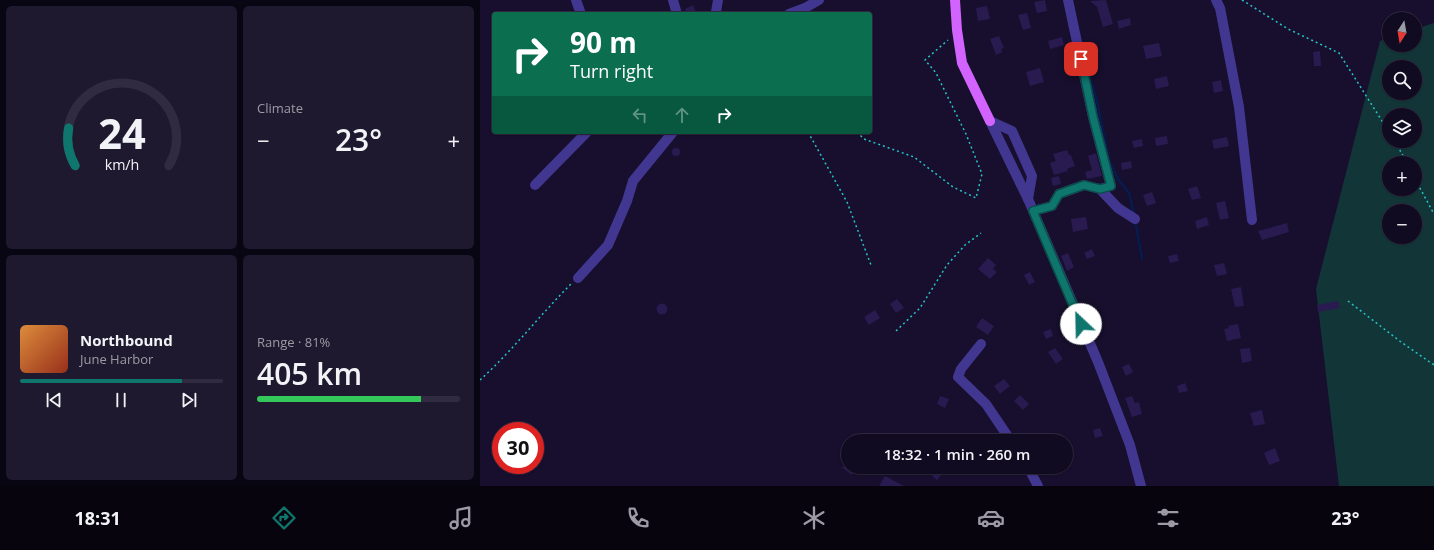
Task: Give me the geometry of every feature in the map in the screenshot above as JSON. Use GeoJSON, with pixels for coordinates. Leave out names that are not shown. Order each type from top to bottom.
{"type":"FeatureCollection","features":[{"type":"Feature","properties":{"kind":"main road"},"geometry":{"type":"LineString","coordinates":[[955,0],[957,30],[962,63],[990,121]]}},
{"type":"Feature","properties":{"kind":"street"},"geometry":{"type":"LineString","coordinates":[[576,0],[580,12]]}},
{"type":"Feature","properties":{"kind":"street"},"geometry":{"type":"LineString","coordinates":[[673,0],[676,12]]}},
{"type":"Feature","properties":{"kind":"street"},"geometry":{"type":"LineString","coordinates":[[716,12],[718,0]]}},
{"type":"Feature","properties":{"kind":"street"},"geometry":{"type":"LineString","coordinates":[[793,12],[819,0]]}},
{"type":"Feature","properties":{"kind":"street"},"geometry":{"type":"LineString","coordinates":[[1033,211],[1052,206],[1059,194],[1084,185],[1100,189],[1111,186],[1093,117],[1068,0]]}},
{"type":"Feature","properties":{"kind":"street"},"geometry":{"type":"LineString","coordinates":[[1216,0],[1220,8],[1238,107],[1252,220]]}},
{"type":"Feature","properties":{"kind":"street"},"geometry":{"type":"LineString","coordinates":[[990,121],[1028,199],[1098,362],[1130,445],[1141,486]]}},
{"type":"Feature","properties":{"kind":"street"},"geometry":{"type":"LineString","coordinates":[[990,121],[1012,131],[1032,176],[1028,199]]}},
{"type":"Feature","properties":{"kind":"street"},"geometry":{"type":"LineString","coordinates":[[535,185],[585,134]]}},
{"type":"Feature","properties":{"kind":"street"},"geometry":{"type":"LineString","coordinates":[[578,278],[608,245],[627,201],[633,181],[671,134]]}},
{"type":"Feature","properties":{"kind":"street"},"geometry":{"type":"LineString","coordinates":[[1100,189],[1118,208],[1135,219]]}},
{"type":"Feature","properties":{"kind":"street"},"geometry":{"type":"LineString","coordinates":[[982,344],[961,369],[958,377],[986,404],[1006,434]]}},
{"type":"Feature","properties":{"kind":"street"},"geometry":{"type":"LineString","coordinates":[[1032,474],[1038,486]]}},
{"type":"Feature","properties":{"kind":"path"},"geometry":{"type":"LineString","coordinates":[[1242,0],[1288,29],[1339,53],[1382,121]]}},
{"type":"Feature","properties":{"kind":"path"},"geometry":{"type":"LineString","coordinates":[[860,134],[864,139],[914,157],[953,187],[976,198],[982,174],[966,134],[936,73],[926,60],[952,37]]}},
{"type":"Feature","properties":{"kind":"path"},"geometry":{"type":"LineString","coordinates":[[809,134],[847,202],[871,265]]}},
{"type":"Feature","properties":{"kind":"path"},"geometry":{"type":"LineString","coordinates":[[1422,192],[1434,214]]}},
{"type":"Feature","properties":{"kind":"path"},"geometry":{"type":"LineString","coordinates":[[896,331],[920,308],[947,265],[965,245],[980,233]]}},
{"type":"Feature","properties":{"kind":"path"},"geometry":{"type":"LineString","coordinates":[[480,380],[496,365],[555,300],[578,278]]}},
{"type":"Feature","properties":{"kind":"path"},"geometry":{"type":"LineString","coordinates":[[1348,301],[1401,342],[1434,365]]}},
{"type":"Feature","properties":{"kind":"green space"},"geometry":{"type":"Polygon","coordinates":[[[1434,23],[1434,486],[1339,486],[1316,289],[1380,41],[1382,40],[1382,52],[1422,52],[1422,27],[1434,23]]]}},
{"type":"Feature","properties":{"kind":"building"},"geometry":{"type":"Polygon","coordinates":[[[1045,0],[1047,11],[1037,13],[1034,2],[1045,0]]]}},
{"type":"Feature","properties":{"kind":"building"},"geometry":{"type":"Polygon","coordinates":[[[1106,0],[1113,24],[1103,27],[1097,7],[1090,1],[1106,0]]]}},
{"type":"Feature","properties":{"kind":"building"},"geometry":{"type":"Polygon","coordinates":[[[693,5],[696,12],[686,12],[685,9],[693,5]]]}},
{"type":"Feature","properties":{"kind":"building"},"geometry":{"type":"Polygon","coordinates":[[[987,6],[990,19],[978,21],[976,8],[987,6]]]}},
{"type":"Feature","properties":{"kind":"building"},"geometry":{"type":"Polygon","coordinates":[[[1027,13],[1031,28],[1023,30],[1018,15],[1027,13]]]}},
{"type":"Feature","properties":{"kind":"building"},"geometry":{"type":"Polygon","coordinates":[[[1130,18],[1131,25],[1119,29],[1117,21],[1130,18]]]}},
{"type":"Feature","properties":{"kind":"building"},"geometry":{"type":"Polygon","coordinates":[[[999,36],[1004,48],[1001,49],[1002,52],[996,55],[990,39],[999,36]]]}},
{"type":"Feature","properties":{"kind":"building"},"geometry":{"type":"Polygon","coordinates":[[[1062,37],[1064,45],[1050,49],[1048,41],[1062,37]]]}},
{"type":"Feature","properties":{"kind":"building"},"geometry":{"type":"Polygon","coordinates":[[[1159,43],[1162,56],[1146,59],[1143,46],[1159,43]]]}},
{"type":"Feature","properties":{"kind":"building"},"geometry":{"type":"Polygon","coordinates":[[[1320,51],[1321,66],[1314,66],[1313,52],[1320,51]]]}},
{"type":"Feature","properties":{"kind":"building"},"geometry":{"type":"Polygon","coordinates":[[[1040,68],[1044,82],[1030,86],[1026,72],[1040,68]]]}},
{"type":"Feature","properties":{"kind":"building"},"geometry":{"type":"Polygon","coordinates":[[[1167,76],[1169,86],[1156,89],[1154,79],[1167,76]]]}},
{"type":"Feature","properties":{"kind":"building"},"geometry":{"type":"Polygon","coordinates":[[[1221,80],[1223,91],[1214,93],[1212,82],[1221,80]]]}},
{"type":"Feature","properties":{"kind":"building"},"geometry":{"type":"Polygon","coordinates":[[[1167,136],[1168,144],[1156,146],[1155,138],[1167,136]]]}},
{"type":"Feature","properties":{"kind":"building"},"geometry":{"type":"Polygon","coordinates":[[[1227,137],[1229,146],[1214,149],[1212,140],[1227,137]]]}},
{"type":"Feature","properties":{"kind":"building"},"geometry":{"type":"Polygon","coordinates":[[[1142,139],[1143,146],[1134,148],[1132,141],[1142,139]]]}},
{"type":"Feature","properties":{"kind":"building"},"geometry":{"type":"Polygon","coordinates":[[[674,148],[678,148],[680,152],[678,156],[674,156],[672,154],[672,150],[674,148]]]}},
{"type":"Feature","properties":{"kind":"building"},"geometry":{"type":"Polygon","coordinates":[[[1067,150],[1069,155],[1071,155],[1075,166],[1067,169],[1068,171],[1054,175],[1050,163],[1056,161],[1053,154],[1067,150]]]}},
{"type":"Feature","properties":{"kind":"building"},"geometry":{"type":"Polygon","coordinates":[[[1096,153],[1102,176],[1087,179],[1085,172],[1092,170],[1088,156],[1096,153]]]}},
{"type":"Feature","properties":{"kind":"building"},"geometry":{"type":"Polygon","coordinates":[[[1131,161],[1132,168],[1122,170],[1121,163],[1131,161]]]}},
{"type":"Feature","properties":{"kind":"building"},"geometry":{"type":"Polygon","coordinates":[[[1059,176],[1061,184],[1053,186],[1051,178],[1059,176]]]}},
{"type":"Feature","properties":{"kind":"building"},"geometry":{"type":"Polygon","coordinates":[[[1197,186],[1201,198],[1192,200],[1188,189],[1197,186]]]}},
{"type":"Feature","properties":{"kind":"building"},"geometry":{"type":"Polygon","coordinates":[[[1152,192],[1156,203],[1147,206],[1143,195],[1152,192]]]}},
{"type":"Feature","properties":{"kind":"building"},"geometry":{"type":"Polygon","coordinates":[[[1225,201],[1229,218],[1220,220],[1216,203],[1225,201]]]}},
{"type":"Feature","properties":{"kind":"building"},"geometry":{"type":"Polygon","coordinates":[[[1086,217],[1088,229],[1073,232],[1071,219],[1086,217]]]}},
{"type":"Feature","properties":{"kind":"building"},"geometry":{"type":"Polygon","coordinates":[[[1207,217],[1209,225],[1197,229],[1195,221],[1207,217]]]}},
{"type":"Feature","properties":{"kind":"building"},"geometry":{"type":"Polygon","coordinates":[[[1287,223],[1289,232],[1262,240],[1258,231],[1287,223]]]}},
{"type":"Feature","properties":{"kind":"building"},"geometry":{"type":"Polygon","coordinates":[[[1092,249],[1095,256],[1087,259],[1084,253],[1092,249]]]}},
{"type":"Feature","properties":{"kind":"building"},"geometry":{"type":"Polygon","coordinates":[[[1068,253],[1074,267],[1067,271],[1061,256],[1068,253]]]}},
{"type":"Feature","properties":{"kind":"building"},"geometry":{"type":"Polygon","coordinates":[[[1177,254],[1179,261],[1170,263],[1168,256],[1177,254]]]}},
{"type":"Feature","properties":{"kind":"building"},"geometry":{"type":"Polygon","coordinates":[[[988,258],[996,265],[993,269],[997,272],[990,279],[978,269],[988,258]]]}},
{"type":"Feature","properties":{"kind":"building"},"geometry":{"type":"Polygon","coordinates":[[[1224,263],[1227,274],[1217,276],[1214,265],[1224,263]]]}},
{"type":"Feature","properties":{"kind":"building"},"geometry":{"type":"Polygon","coordinates":[[[1030,272],[1035,282],[1029,285],[1024,275],[1030,272]]]}},
{"type":"Feature","properties":{"kind":"building"},"geometry":{"type":"Polygon","coordinates":[[[1241,287],[1244,306],[1235,307],[1231,289],[1241,287]]]}},
{"type":"Feature","properties":{"kind":"building"},"geometry":{"type":"Polygon","coordinates":[[[897,299],[904,308],[896,313],[890,304],[897,299]]]}},
{"type":"Feature","properties":{"kind":"building"},"geometry":{"type":"Polygon","coordinates":[[[1338,301],[1340,308],[1318,312],[1317,305],[1338,301]]]}},
{"type":"Feature","properties":{"kind":"building"},"geometry":{"type":"Polygon","coordinates":[[[662,303],[666,305],[668,309],[666,313],[662,315],[658,313],[656,309],[658,305],[662,303]]]}},
{"type":"Feature","properties":{"kind":"building"},"geometry":{"type":"Polygon","coordinates":[[[875,310],[880,318],[869,325],[864,317],[875,310]]]}},
{"type":"Feature","properties":{"kind":"building"},"geometry":{"type":"Polygon","coordinates":[[[982,318],[994,326],[988,335],[976,327],[982,318]]]}},
{"type":"Feature","properties":{"kind":"building"},"geometry":{"type":"Polygon","coordinates":[[[1238,324],[1241,338],[1227,341],[1224,329],[1229,328],[1228,326],[1238,324]]]}},
{"type":"Feature","properties":{"kind":"building"},"geometry":{"type":"Polygon","coordinates":[[[1051,329],[1053,336],[1046,339],[1043,332],[1051,329]]]}},
{"type":"Feature","properties":{"kind":"building"},"geometry":{"type":"Polygon","coordinates":[[[1055,348],[1063,359],[1056,364],[1048,352],[1055,348]]]}},
{"type":"Feature","properties":{"kind":"building"},"geometry":{"type":"Polygon","coordinates":[[[1250,348],[1252,361],[1242,363],[1240,349],[1250,348]]]}},
{"type":"Feature","properties":{"kind":"building"},"geometry":{"type":"Polygon","coordinates":[[[1129,364],[1133,372],[1126,376],[1122,367],[1129,364]]]}},
{"type":"Feature","properties":{"kind":"building"},"geometry":{"type":"Polygon","coordinates":[[[1004,379],[1010,386],[1000,394],[994,386],[1004,379]]]}},
{"type":"Feature","properties":{"kind":"building"},"geometry":{"type":"Polygon","coordinates":[[[1185,383],[1188,391],[1179,393],[1177,386],[1185,383]]]}},
{"type":"Feature","properties":{"kind":"building"},"geometry":{"type":"Polygon","coordinates":[[[1020,395],[1029,404],[1023,410],[1014,401],[1020,395]]]}},
{"type":"Feature","properties":{"kind":"building"},"geometry":{"type":"Polygon","coordinates":[[[940,396],[949,399],[945,408],[937,404],[940,396]]]}},
{"type":"Feature","properties":{"kind":"building"},"geometry":{"type":"Polygon","coordinates":[[[1132,396],[1135,403],[1139,402],[1142,414],[1132,417],[1125,398],[1132,396]]]}},
{"type":"Feature","properties":{"kind":"building"},"geometry":{"type":"Polygon","coordinates":[[[1262,410],[1265,424],[1254,426],[1250,413],[1262,410]]]}},
{"type":"Feature","properties":{"kind":"building"},"geometry":{"type":"Polygon","coordinates":[[[1100,428],[1103,436],[1095,438],[1093,430],[1100,428]]]}},
{"type":"Feature","properties":{"kind":"building"},"geometry":{"type":"Polygon","coordinates":[[[1275,448],[1280,461],[1269,465],[1264,453],[1275,448]]]}},
{"type":"Feature","properties":{"kind":"building"},"geometry":{"type":"Polygon","coordinates":[[[933,474],[942,474],[937,480],[932,476],[933,474]]]}},
{"type":"Feature","properties":{"kind":"building"},"geometry":{"type":"Polygon","coordinates":[[[885,476],[904,486],[879,486],[885,476]]]}},
{"type":"Feature","properties":{"kind":"waterway"},"geometry":{"type":"LineString","coordinates":[[1087,68],[1096,97],[1109,160],[1118,179],[1129,193],[1134,214]]}},
{"type":"Feature","properties":{"kind":"waterway"},"geometry":{"type":"LineString","coordinates":[[1135,220],[1142,259]]}},
{"type":"Feature","properties":{"kind":"route"},"geometry":{"type":"LineString","coordinates":[[1081,59],[1093,117],[1111,186],[1100,189],[1084,185],[1059,194],[1052,206],[1033,211],[1081,324]]}}]}
